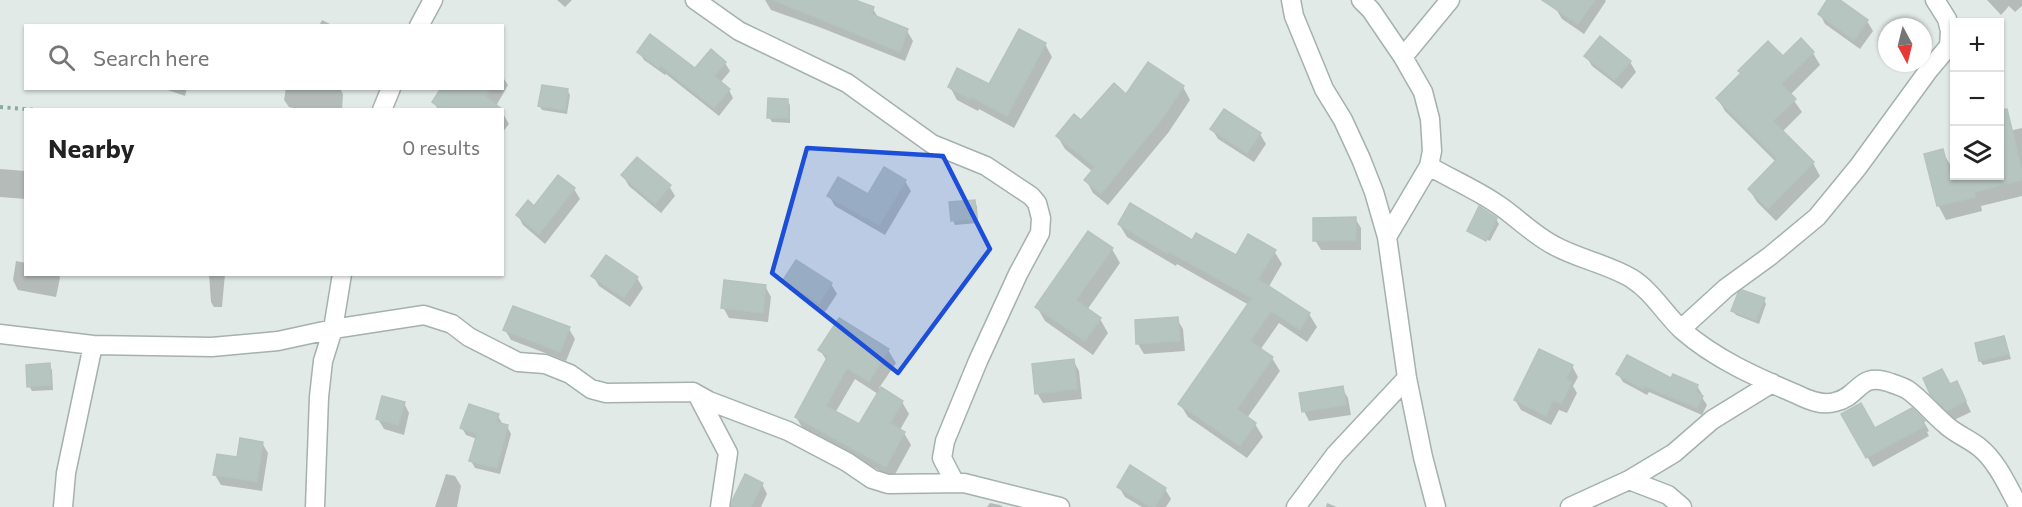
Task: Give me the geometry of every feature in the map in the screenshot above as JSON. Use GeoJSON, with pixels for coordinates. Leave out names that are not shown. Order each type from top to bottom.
{"type":"FeatureCollection","features":[{"type":"Feature","properties":{"kind":"street"},"geometry":{"type":"LineString","coordinates":[[420,24],[433,0]]}},
{"type":"Feature","properties":{"kind":"street"},"geometry":{"type":"LineString","coordinates":[[695,0],[739,31],[847,83],[932,144],[986,166],[1031,196],[1037,203],[1041,218],[1040,233],[1005,303],[945,441],[942,458],[955,483]]}},
{"type":"Feature","properties":{"kind":"street"},"geometry":{"type":"LineString","coordinates":[[1291,0],[1294,16],[1324,89],[1343,120],[1361,159],[1388,237],[1407,378],[1436,507]]}},
{"type":"Feature","properties":{"kind":"street"},"geometry":{"type":"LineString","coordinates":[[1361,0],[1371,10],[1403,57],[1423,92],[1430,119],[1432,152],[1429,166],[1388,237]]}},
{"type":"Feature","properties":{"kind":"street"},"geometry":{"type":"LineString","coordinates":[[1403,57],[1450,0]]}},
{"type":"Feature","properties":{"kind":"street"},"geometry":{"type":"LineString","coordinates":[[1681,329],[1726,288],[1770,256],[1817,217],[1858,167],[1949,46],[1950,31],[1947,19],[1935,0]]}},
{"type":"Feature","properties":{"kind":"street"},"geometry":{"type":"LineString","coordinates":[[383,108],[390,90]]}},
{"type":"Feature","properties":{"kind":"street"},"geometry":{"type":"LineString","coordinates":[[1429,166],[1497,204],[1532,233],[1556,247],[1613,269],[1632,279],[1650,294],[1681,329],[1710,351],[1772,384],[1821,403],[1834,403],[1844,399],[1873,379],[1880,379],[1906,389],[1926,404],[1946,426],[1980,447],[2002,474],[2019,507]]}},
{"type":"Feature","properties":{"kind":"street"},"geometry":{"type":"LineString","coordinates":[[315,507],[323,361],[333,329],[342,276]]}},
{"type":"Feature","properties":{"kind":"street"},"geometry":{"type":"LineString","coordinates":[[0,334],[93,345],[212,348],[278,341],[333,329],[424,315],[452,324],[470,338],[518,362],[545,364],[570,374],[591,389],[606,393],[693,392],[710,401],[788,430],[847,462],[872,479],[888,484],[964,483],[1060,507]]}},
{"type":"Feature","properties":{"kind":"street"},"geometry":{"type":"LineString","coordinates":[[63,507],[66,473],[93,345]]}},
{"type":"Feature","properties":{"kind":"street"},"geometry":{"type":"LineString","coordinates":[[1296,507],[1335,455],[1407,378]]}},
{"type":"Feature","properties":{"kind":"street"},"geometry":{"type":"LineString","coordinates":[[1570,507],[1629,480],[1674,453],[1712,420],[1772,384]]}},
{"type":"Feature","properties":{"kind":"street"},"geometry":{"type":"LineString","coordinates":[[697,394],[728,453],[720,507]]}},
{"type":"Feature","properties":{"kind":"street"},"geometry":{"type":"LineString","coordinates":[[1629,480],[1668,495],[1682,507]]}},
{"type":"Feature","properties":{"kind":"path"},"geometry":{"type":"LineString","coordinates":[[0,107],[24,109]]}},
{"type":"Feature","properties":{"kind":"highlighted area"},"geometry":{"type":"Polygon","coordinates":[[[807,148],[943,156],[990,249],[898,373],[772,273],[807,148]]]}},
{"type":"Feature","properties":{"kind":"building"},"geometry":{"type":"Polygon","coordinates":[[[773,0],[855,0],[874,7],[871,14],[908,29],[900,52],[773,0]]]}},
{"type":"Feature","properties":{"kind":"building"},"geometry":{"type":"Polygon","coordinates":[[[1542,0],[1595,0],[1578,24],[1542,0]]]}},
{"type":"Feature","properties":{"kind":"building"},"geometry":{"type":"Polygon","coordinates":[[[1827,0],[1840,0],[1868,20],[1854,40],[1818,14],[1827,0]]]}},
{"type":"Feature","properties":{"kind":"building"},"geometry":{"type":"Polygon","coordinates":[[[1019,29],[1046,43],[1007,116],[948,87],[957,68],[989,84],[1019,29]]]}},
{"type":"Feature","properties":{"kind":"building"},"geometry":{"type":"Polygon","coordinates":[[[650,34],[695,68],[711,49],[726,62],[714,76],[730,89],[714,108],[661,66],[659,68],[637,52],[650,34]]]}},
{"type":"Feature","properties":{"kind":"building"},"geometry":{"type":"Polygon","coordinates":[[[1600,36],[1631,61],[1615,80],[1584,56],[1600,36]]]}},
{"type":"Feature","properties":{"kind":"building"},"geometry":{"type":"Polygon","coordinates":[[[1801,38],[1814,52],[1781,84],[1796,99],[1773,121],[1814,162],[1768,209],[1748,189],[1777,159],[1716,98],[1741,73],[1738,71],[1768,41],[1783,56],[1801,38]]]}},
{"type":"Feature","properties":{"kind":"building"},"geometry":{"type":"Polygon","coordinates":[[[1148,62],[1184,86],[1161,120],[1101,194],[1084,180],[1095,167],[1056,136],[1074,114],[1081,120],[1114,83],[1126,94],[1148,62]]]}},
{"type":"Feature","properties":{"kind":"building"},"geometry":{"type":"Polygon","coordinates":[[[542,85],[568,89],[565,110],[538,106],[542,85]]]}},
{"type":"Feature","properties":{"kind":"building"},"geometry":{"type":"Polygon","coordinates":[[[440,90],[489,90],[486,97],[500,108],[440,108],[432,102],[440,90]]]}},
{"type":"Feature","properties":{"kind":"building"},"geometry":{"type":"Polygon","coordinates":[[[768,98],[788,99],[788,118],[767,118],[768,98]]]}},
{"type":"Feature","properties":{"kind":"building"},"geometry":{"type":"Polygon","coordinates":[[[1224,109],[1261,133],[1247,153],[1210,129],[1224,109]]]}},
{"type":"Feature","properties":{"kind":"building"},"geometry":{"type":"Polygon","coordinates":[[[2004,109],[2007,109],[2022,171],[2022,180],[1974,192],[1975,197],[1937,206],[1924,154],[1943,149],[1950,172],[1950,180],[2004,180],[2004,109]]]}},
{"type":"Feature","properties":{"kind":"building"},"geometry":{"type":"Polygon","coordinates":[[[637,157],[671,185],[655,204],[621,175],[637,157]]]}},
{"type":"Feature","properties":{"kind":"building"},"geometry":{"type":"Polygon","coordinates":[[[884,167],[906,180],[879,225],[827,196],[838,177],[868,194],[884,167]]]}},
{"type":"Feature","properties":{"kind":"building"},"geometry":{"type":"Polygon","coordinates":[[[558,175],[575,188],[539,234],[516,215],[528,200],[534,206],[558,175]]]}},
{"type":"Feature","properties":{"kind":"building"},"geometry":{"type":"Polygon","coordinates":[[[975,200],[977,219],[951,221],[949,202],[975,200]]]}},
{"type":"Feature","properties":{"kind":"building"},"geometry":{"type":"Polygon","coordinates":[[[1130,203],[1192,240],[1196,233],[1236,255],[1248,234],[1276,250],[1258,279],[1310,313],[1300,330],[1271,311],[1250,341],[1273,357],[1237,409],[1256,423],[1240,446],[1178,404],[1252,298],[1169,252],[1168,254],[1118,224],[1130,203]]]}},
{"type":"Feature","properties":{"kind":"building"},"geometry":{"type":"Polygon","coordinates":[[[1479,206],[1497,218],[1486,241],[1467,231],[1479,206]]]}},
{"type":"Feature","properties":{"kind":"building"},"geometry":{"type":"Polygon","coordinates":[[[1356,217],[1356,240],[1313,241],[1313,218],[1356,217]]]}},
{"type":"Feature","properties":{"kind":"building"},"geometry":{"type":"Polygon","coordinates":[[[1088,231],[1113,248],[1076,300],[1101,318],[1085,341],[1035,307],[1088,231]]]}},
{"type":"Feature","properties":{"kind":"building"},"geometry":{"type":"Polygon","coordinates":[[[606,255],[638,277],[624,298],[591,276],[606,255]]]}},
{"type":"Feature","properties":{"kind":"building"},"geometry":{"type":"Polygon","coordinates":[[[796,260],[832,283],[819,303],[783,280],[796,260]]]}},
{"type":"Feature","properties":{"kind":"building"},"geometry":{"type":"Polygon","coordinates":[[[724,280],[766,285],[763,313],[721,308],[724,280]]]}},
{"type":"Feature","properties":{"kind":"building"},"geometry":{"type":"Polygon","coordinates":[[[1742,290],[1765,298],[1756,320],[1731,311],[1738,293],[1742,290]]]}},
{"type":"Feature","properties":{"kind":"building"},"geometry":{"type":"Polygon","coordinates":[[[513,306],[570,327],[560,352],[503,330],[513,306]]]}},
{"type":"Feature","properties":{"kind":"building"},"geometry":{"type":"Polygon","coordinates":[[[1178,317],[1180,341],[1136,344],[1135,320],[1178,317]]]}},
{"type":"Feature","properties":{"kind":"building"},"geometry":{"type":"Polygon","coordinates":[[[839,318],[889,349],[869,382],[847,368],[826,406],[859,424],[881,387],[903,401],[890,423],[905,432],[886,467],[795,417],[828,356],[818,350],[839,318]]]}},
{"type":"Feature","properties":{"kind":"building"},"geometry":{"type":"Polygon","coordinates":[[[2004,336],[2009,354],[1979,361],[1975,343],[2004,336]]]}},
{"type":"Feature","properties":{"kind":"building"},"geometry":{"type":"Polygon","coordinates":[[[1539,349],[1573,365],[1566,379],[1572,382],[1561,404],[1553,400],[1546,416],[1514,400],[1539,349]]]}},
{"type":"Feature","properties":{"kind":"building"},"geometry":{"type":"Polygon","coordinates":[[[1627,355],[1671,378],[1673,374],[1698,385],[1696,392],[1703,396],[1697,408],[1644,386],[1643,389],[1616,374],[1627,355]]]}},
{"type":"Feature","properties":{"kind":"building"},"geometry":{"type":"Polygon","coordinates":[[[1074,359],[1077,389],[1035,394],[1032,364],[1074,359]]]}},
{"type":"Feature","properties":{"kind":"building"},"geometry":{"type":"Polygon","coordinates":[[[50,363],[51,385],[27,387],[26,365],[50,363]]]}},
{"type":"Feature","properties":{"kind":"building"},"geometry":{"type":"Polygon","coordinates":[[[1942,369],[1950,384],[1957,381],[1966,401],[1947,411],[1930,394],[1923,378],[1942,369]]]}},
{"type":"Feature","properties":{"kind":"building"},"geometry":{"type":"Polygon","coordinates":[[[1343,386],[1346,405],[1302,412],[1299,393],[1343,386]]]}},
{"type":"Feature","properties":{"kind":"building"},"geometry":{"type":"Polygon","coordinates":[[[382,396],[405,402],[398,425],[376,419],[382,396]]]}},
{"type":"Feature","properties":{"kind":"building"},"geometry":{"type":"Polygon","coordinates":[[[1861,403],[1875,428],[1912,408],[1925,421],[1922,422],[1925,426],[1866,458],[1841,414],[1861,403]]]}},
{"type":"Feature","properties":{"kind":"building"},"geometry":{"type":"Polygon","coordinates":[[[469,404],[499,414],[496,422],[508,425],[497,468],[469,461],[477,434],[460,428],[469,404]]]}},
{"type":"Feature","properties":{"kind":"building"},"geometry":{"type":"Polygon","coordinates":[[[240,438],[263,442],[257,482],[213,475],[217,454],[237,457],[240,438]]]}},
{"type":"Feature","properties":{"kind":"building"},"geometry":{"type":"Polygon","coordinates":[[[1130,465],[1166,488],[1155,507],[1151,507],[1117,487],[1130,465]]]}},
{"type":"Feature","properties":{"kind":"building"},"geometry":{"type":"Polygon","coordinates":[[[745,474],[763,483],[751,507],[731,507],[733,499],[745,474]]]}}]}
